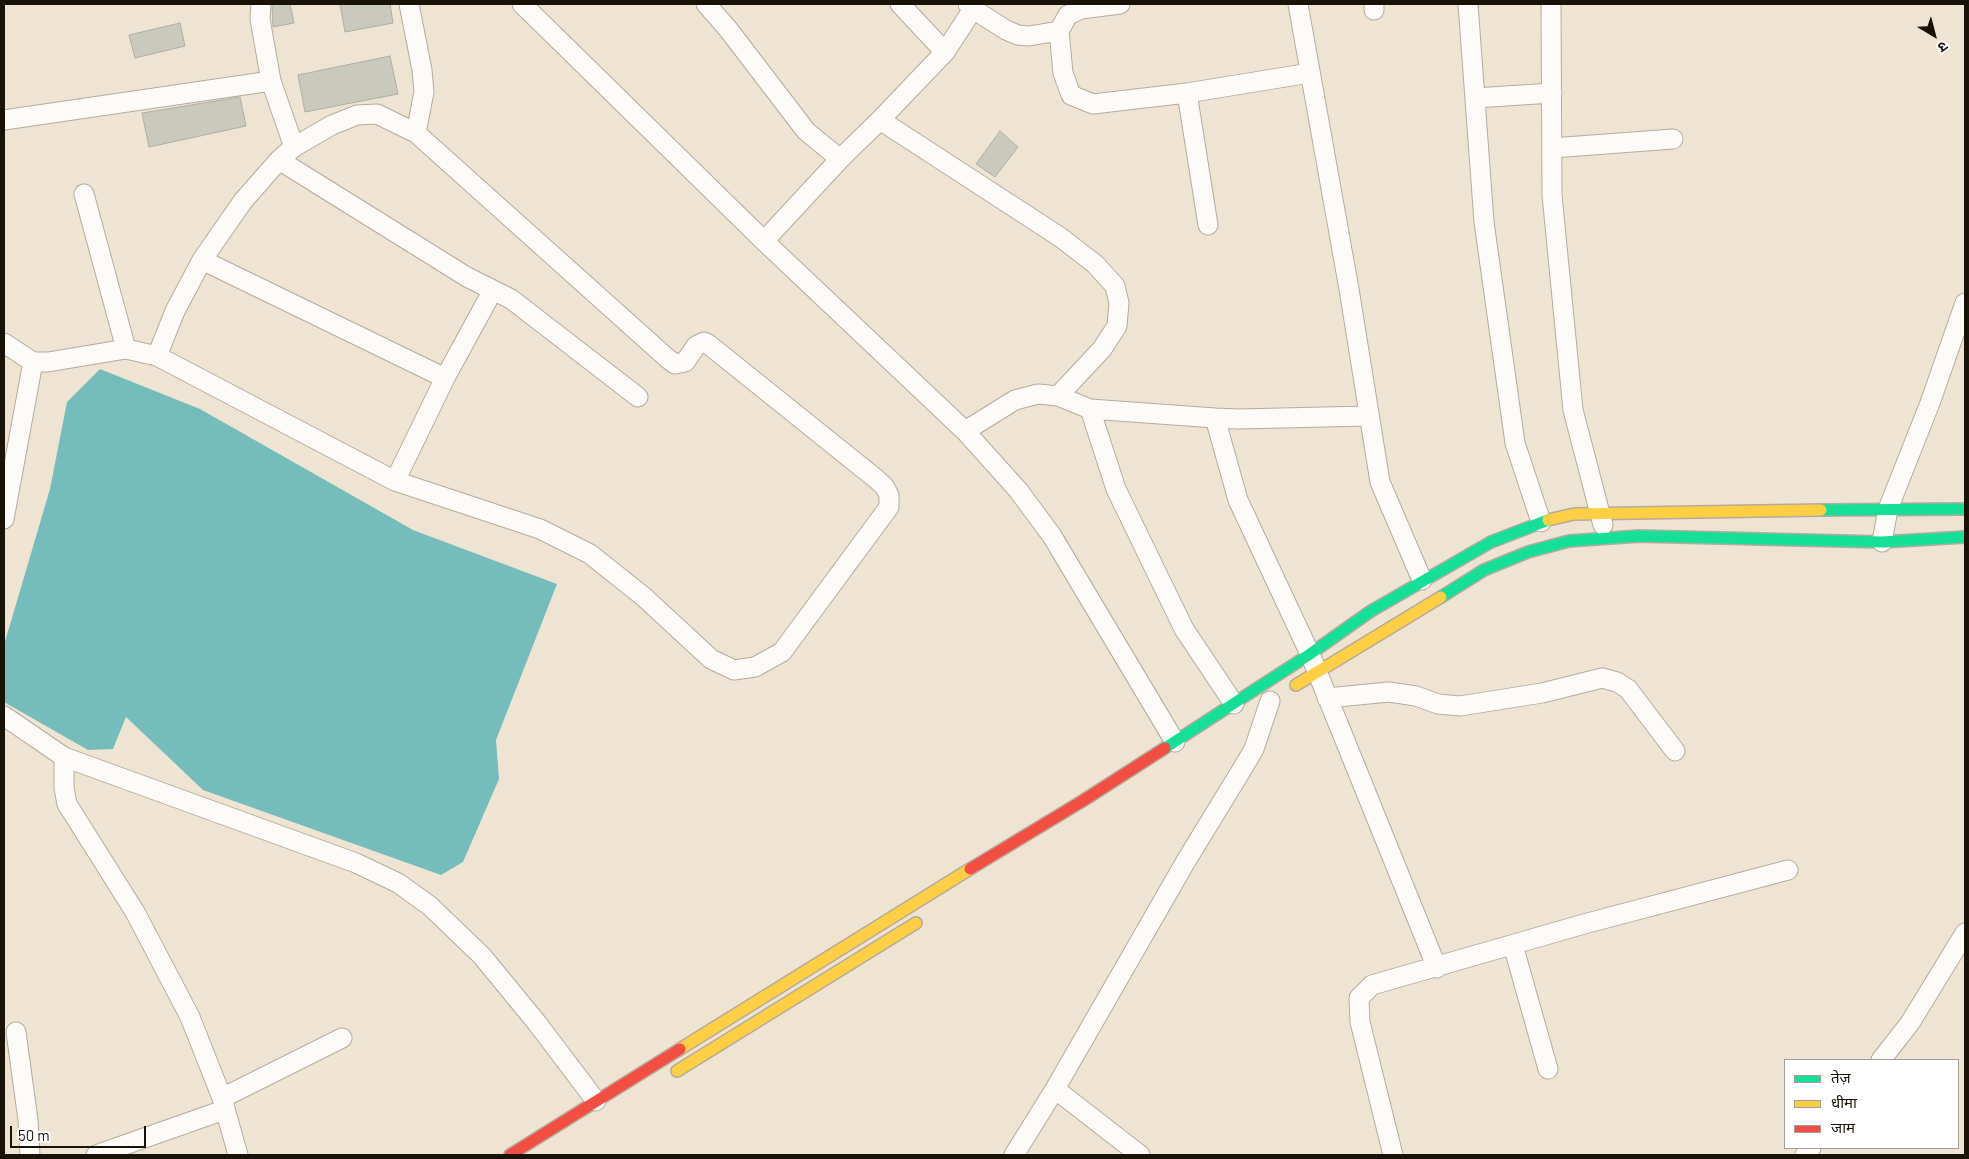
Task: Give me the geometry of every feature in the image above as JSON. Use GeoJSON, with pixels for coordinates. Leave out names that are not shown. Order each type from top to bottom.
{"type":"FeatureCollection","features":[{"type":"Feature","properties":{"kind":"main road"},"geometry":{"type":"LineString","coordinates":[[1254,711],[1278,696],[1371,611],[1491,542],[1540,522],[1574,514],[1965,509]]}},
{"type":"Feature","properties":{"kind":"main road"},"geometry":{"type":"LineString","coordinates":[[510,1155],[909,906],[1084,800],[1234,704],[1484,570],[1528,552],[1569,541],[1606,537],[1811,539],[1882,542],[1965,537]]}},
{"type":"Feature","properties":{"kind":"main road"},"geometry":{"type":"LineString","coordinates":[[668,1076],[791,1002],[929,915]]}},
{"type":"Feature","properties":{"kind":"street"},"geometry":{"type":"LineString","coordinates":[[261,4],[260,19],[271,81],[294,147]]}},
{"type":"Feature","properties":{"kind":"street"},"geometry":{"type":"LineString","coordinates":[[409,4],[422,70],[424,92],[416,133]]}},
{"type":"Feature","properties":{"kind":"street"},"geometry":{"type":"LineString","coordinates":[[522,4],[764,241],[965,430],[1018,490],[1052,536],[1175,742]]}},
{"type":"Feature","properties":{"kind":"street"},"geometry":{"type":"LineString","coordinates":[[706,4],[728,29],[806,131],[840,159]]}},
{"type":"Feature","properties":{"kind":"street"},"geometry":{"type":"LineString","coordinates":[[900,4],[945,52]]}},
{"type":"Feature","properties":{"kind":"street"},"geometry":{"type":"LineString","coordinates":[[1120,4],[1081,9],[1068,15],[1058,31],[1062,73],[1071,95],[1093,104],[1187,93],[1310,73]]}},
{"type":"Feature","properties":{"kind":"street"},"geometry":{"type":"LineString","coordinates":[[1298,4],[1349,289],[1380,482],[1422,580]]}},
{"type":"Feature","properties":{"kind":"street"},"geometry":{"type":"LineString","coordinates":[[1468,4],[1484,222],[1516,443],[1540,522]]}},
{"type":"Feature","properties":{"kind":"street"},"geometry":{"type":"LineString","coordinates":[[1551,4],[1552,195],[1573,410],[1606,537]]}},
{"type":"Feature","properties":{"kind":"street"},"geometry":{"type":"LineString","coordinates":[[764,241],[840,159],[945,52],[970,6],[1006,30],[1018,35],[1029,36],[1058,31]]}},
{"type":"Feature","properties":{"kind":"street"},"geometry":{"type":"LineString","coordinates":[[4,120],[271,81]]}},
{"type":"Feature","properties":{"kind":"street"},"geometry":{"type":"LineString","coordinates":[[1187,93],[1208,225]]}},
{"type":"Feature","properties":{"kind":"street"},"geometry":{"type":"LineString","coordinates":[[1475,98],[1552,93]]}},
{"type":"Feature","properties":{"kind":"street"},"geometry":{"type":"LineString","coordinates":[[4,343],[33,362],[48,362],[126,349],[157,356],[395,481],[540,529],[590,554],[644,597],[710,659],[734,670],[755,667],[782,652],[889,507],[889,495],[875,478],[708,344],[704,342],[696,346],[685,362],[675,364],[416,133],[377,114],[357,116],[332,125],[294,147],[279,160],[243,201],[202,260],[176,311],[157,356]]}},
{"type":"Feature","properties":{"kind":"street"},"geometry":{"type":"LineString","coordinates":[[880,120],[1060,237],[1094,264],[1115,286],[1119,303],[1117,326],[1102,349],[1058,396]]}},
{"type":"Feature","properties":{"kind":"street"},"geometry":{"type":"LineString","coordinates":[[1552,148],[1673,139]]}},
{"type":"Feature","properties":{"kind":"street"},"geometry":{"type":"LineString","coordinates":[[279,160],[467,277],[512,299],[638,397]]}},
{"type":"Feature","properties":{"kind":"street"},"geometry":{"type":"LineString","coordinates":[[84,194],[126,349]]}},
{"type":"Feature","properties":{"kind":"street"},"geometry":{"type":"LineString","coordinates":[[202,260],[445,378]]}},
{"type":"Feature","properties":{"kind":"street"},"geometry":{"type":"LineString","coordinates":[[395,481],[445,378],[493,290]]}},
{"type":"Feature","properties":{"kind":"street"},"geometry":{"type":"LineString","coordinates":[[1882,542],[1888,509],[1930,403],[1965,303]]}},
{"type":"Feature","properties":{"kind":"street"},"geometry":{"type":"LineString","coordinates":[[4,519],[33,362]]}},
{"type":"Feature","properties":{"kind":"street"},"geometry":{"type":"LineString","coordinates":[[965,430],[1015,400],[1038,394],[1058,396],[1090,409],[1214,418],[1368,416]]}},
{"type":"Feature","properties":{"kind":"street"},"geometry":{"type":"LineString","coordinates":[[1090,409],[1116,489],[1180,621],[1234,704]]}},
{"type":"Feature","properties":{"kind":"street"},"geometry":{"type":"LineString","coordinates":[[1214,418],[1238,500],[1313,663],[1437,968]]}},
{"type":"Feature","properties":{"kind":"street"},"geometry":{"type":"LineString","coordinates":[[1327,698],[1389,692],[1416,696],[1438,704],[1460,706],[1542,692],[1602,678],[1617,682],[1628,689],[1675,751]]}},
{"type":"Feature","properties":{"kind":"street"},"geometry":{"type":"LineString","coordinates":[[1014,1155],[1055,1089],[1186,861],[1246,764],[1278,696]]}},
{"type":"Feature","properties":{"kind":"street"},"geometry":{"type":"LineString","coordinates":[[4,716],[64,757],[356,863],[398,883],[430,906],[482,956],[537,1023],[596,1101]]}},
{"type":"Feature","properties":{"kind":"street"},"geometry":{"type":"LineString","coordinates":[[64,757],[64,788],[67,804],[135,912],[190,1017],[223,1104],[238,1155]]}},
{"type":"Feature","properties":{"kind":"street"},"geometry":{"type":"LineString","coordinates":[[1393,1155],[1360,1022],[1359,998],[1372,985],[1437,968],[1584,924],[1788,870]]}},
{"type":"Feature","properties":{"kind":"street"},"geometry":{"type":"LineString","coordinates":[[1882,1059],[1910,1024],[1965,933]]}},
{"type":"Feature","properties":{"kind":"street"},"geometry":{"type":"LineString","coordinates":[[1513,945],[1548,1069]]}},
{"type":"Feature","properties":{"kind":"street"},"geometry":{"type":"LineString","coordinates":[[16,1032],[28,1120],[30,1155]]}},
{"type":"Feature","properties":{"kind":"street"},"geometry":{"type":"LineString","coordinates":[[96,1155],[223,1104],[342,1038]]}},
{"type":"Feature","properties":{"kind":"street"},"geometry":{"type":"LineString","coordinates":[[1055,1089],[1140,1155]]}},
{"type":"Feature","properties":{"kind":"water"},"geometry":{"type":"Polygon","coordinates":[[[100,369],[200,409],[413,530],[557,584],[496,740],[499,779],[463,862],[441,875],[203,790],[126,717],[113,749],[88,750],[4,702],[4,645],[50,489],[67,402],[100,369]]]}},
{"type":"Feature","properties":{"kind":"building"},"geometry":{"type":"Polygon","coordinates":[[[272,4],[290,4],[294,23],[273,27],[272,4]]]}},
{"type":"Feature","properties":{"kind":"building"},"geometry":{"type":"Polygon","coordinates":[[[340,4],[390,4],[393,23],[345,32],[340,4]]]}},
{"type":"Feature","properties":{"kind":"building"},"geometry":{"type":"Polygon","coordinates":[[[180,23],[185,46],[135,58],[129,35],[180,23]]]}},
{"type":"Feature","properties":{"kind":"building"},"geometry":{"type":"Polygon","coordinates":[[[390,56],[398,94],[305,112],[298,75],[390,56]]]}},
{"type":"Feature","properties":{"kind":"building"},"geometry":{"type":"Polygon","coordinates":[[[240,97],[246,126],[149,147],[142,113],[240,97]]]}},
{"type":"Feature","properties":{"kind":"building"},"geometry":{"type":"Polygon","coordinates":[[[1000,131],[1018,147],[995,177],[976,164],[1000,131]]]}},
{"type":"Feature","properties":{"kind":"traffic: fast"},"geometry":{"type":"LineString","coordinates":[[1821,510],[1965,509]]}},
{"type":"Feature","properties":{"kind":"traffic: fast"},"geometry":{"type":"LineString","coordinates":[[1165,748],[1310,654],[1371,611],[1491,542],[1548,520]]}},
{"type":"Feature","properties":{"kind":"traffic: fast"},"geometry":{"type":"LineString","coordinates":[[1441,597],[1484,570],[1528,552],[1569,541],[1639,536],[1882,542],[1965,537]]}},
{"type":"Feature","properties":{"kind":"traffic: slow"},"geometry":{"type":"LineString","coordinates":[[1548,520],[1574,514],[1821,510]]}},
{"type":"Feature","properties":{"kind":"traffic: slow"},"geometry":{"type":"LineString","coordinates":[[1296,685],[1441,597]]}},
{"type":"Feature","properties":{"kind":"traffic: slow"},"geometry":{"type":"LineString","coordinates":[[680,1049],[970,869]]}},
{"type":"Feature","properties":{"kind":"traffic: slow"},"geometry":{"type":"LineString","coordinates":[[677,1071],[916,923]]}},
{"type":"Feature","properties":{"kind":"traffic: jam"},"geometry":{"type":"LineString","coordinates":[[970,869],[1165,748]]}},
{"type":"Feature","properties":{"kind":"traffic: jam"},"geometry":{"type":"LineString","coordinates":[[510,1155],[680,1049]]}}]}
